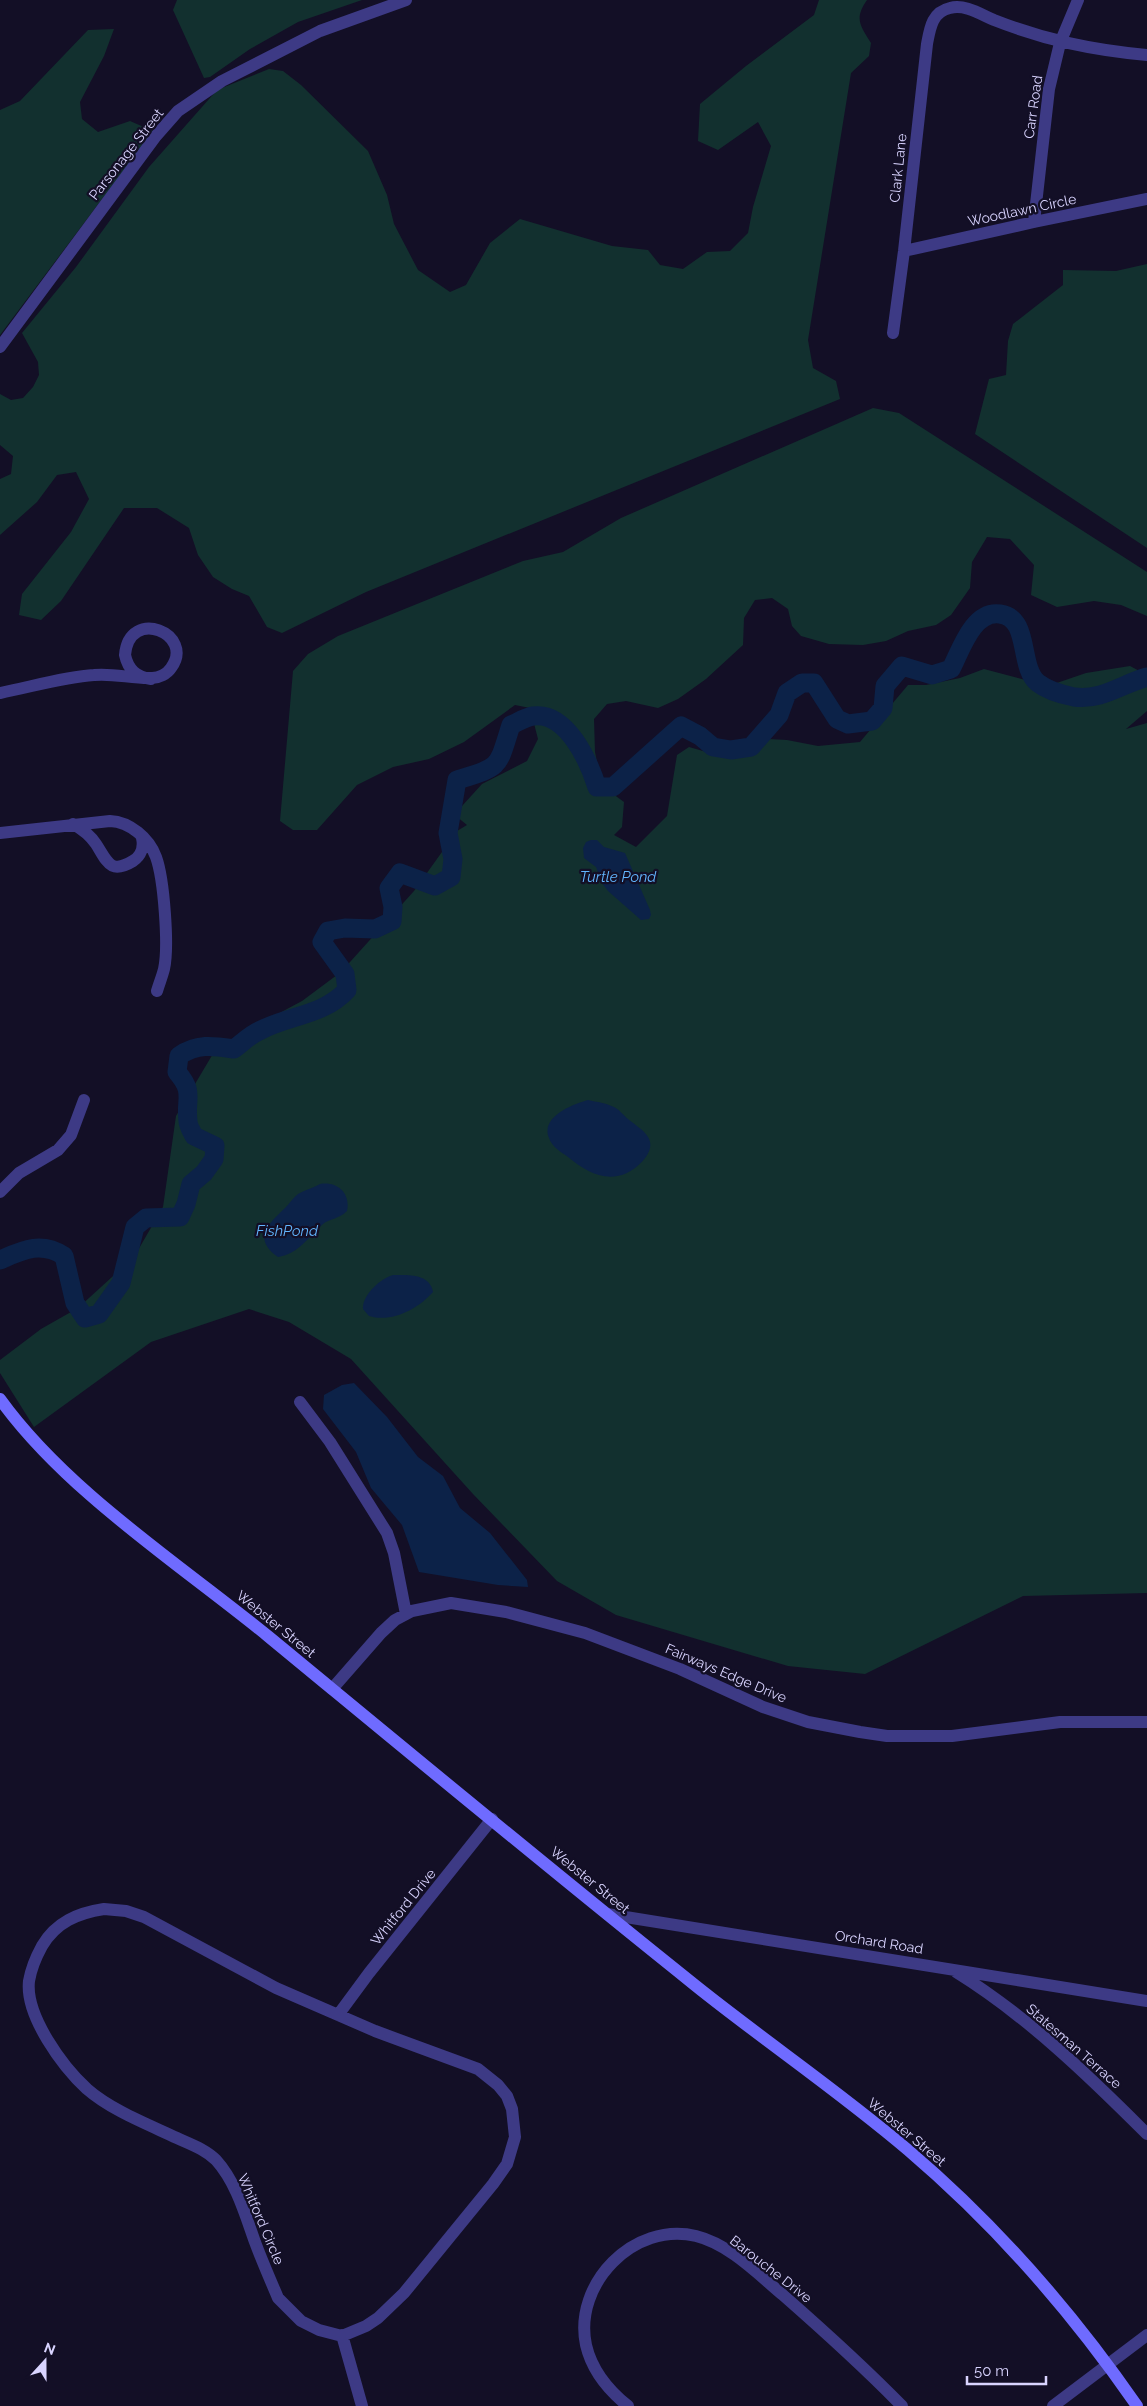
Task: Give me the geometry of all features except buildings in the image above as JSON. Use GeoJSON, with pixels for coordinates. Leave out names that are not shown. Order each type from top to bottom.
{"type":"FeatureCollection","features":[{"type":"Feature","properties":{"kind":"street","name":"Parsonage Street"},"geometry":{"type":"LineString","coordinates":[[0,347],[156,136],[178,111],[222,81],[320,31],[406,0]]}},
{"type":"Feature","properties":{"kind":"street","name":"Carr Road"},"geometry":{"type":"LineString","coordinates":[[1034,222],[1049,90],[1060,43],[1078,0]]}},
{"type":"Feature","properties":{"kind":"street","name":"Clark Lane"},"geometry":{"type":"LineString","coordinates":[[893,333],[930,25],[941,11],[956,7],[967,8],[1030,34],[1060,43]]}},
{"type":"Feature","properties":{"kind":"street"},"geometry":{"type":"LineString","coordinates":[[1060,43],[1147,55]]}},
{"type":"Feature","properties":{"kind":"street","name":"Woodlawn Circle"},"geometry":{"type":"LineString","coordinates":[[904,251],[1147,199]]}},
{"type":"Feature","properties":{"kind":"street"},"geometry":{"type":"LineString","coordinates":[[0,693],[94,675],[151,679],[164,675],[176,659],[172,639],[162,631],[149,628],[132,637],[125,655],[133,672],[138,676],[151,679]]}},
{"type":"Feature","properties":{"kind":"street"},"geometry":{"type":"LineString","coordinates":[[0,833],[72,824],[121,821],[128,824],[142,838],[156,858],[162,898],[166,951],[164,968],[157,991]]}},
{"type":"Feature","properties":{"kind":"street"},"geometry":{"type":"LineString","coordinates":[[72,824],[90,837],[104,860],[117,867],[122,867],[138,858],[143,846],[142,838]]}},
{"type":"Feature","properties":{"kind":"street"},"geometry":{"type":"LineString","coordinates":[[0,1192],[19,1173],[58,1150],[71,1135],[84,1100]]}},
{"type":"Feature","properties":{"kind":"street","name":"Webster Street"},"geometry":{"type":"LineString","coordinates":[[0,1399],[25,1431],[70,1476],[109,1510],[724,2008],[780,2049],[908,2149],[953,2190],[1004,2241],[1057,2300],[1109,2365],[1138,2406]]}},
{"type":"Feature","properties":{"kind":"street"},"geometry":{"type":"LineString","coordinates":[[300,1402],[330,1442],[388,1533],[392,1544],[406,1614]]}},
{"type":"Feature","properties":{"kind":"street","name":"Fairways Edge Drive"},"geometry":{"type":"LineString","coordinates":[[332,1689],[380,1633],[406,1614],[451,1603],[475,1605],[585,1633],[636,1652],[788,1716],[860,1732],[887,1736],[952,1736],[1060,1722],[1147,1722]]}},
{"type":"Feature","properties":{"kind":"street","name":"Whitford Drive"},"geometry":{"type":"LineString","coordinates":[[338,2015],[369,1973],[492,1819]]}},
{"type":"Feature","properties":{"kind":"street","name":"Whitford Circle"},"geometry":{"type":"LineString","coordinates":[[104,1909],[126,1911],[166,1927],[276,1988],[338,2015],[478,2069],[498,2085],[507,2096],[515,2124],[512,2150],[507,2164],[487,2192],[404,2293],[366,2326],[342,2335],[319,2330],[301,2321],[278,2298],[242,2205],[215,2160],[198,2147],[108,2104],[88,2089],[72,2073],[47,2039],[36,2018],[30,1999],[29,1982],[36,1957],[47,1938],[59,1926],[73,1917],[88,1912],[104,1909]]}},
{"type":"Feature","properties":{"kind":"street","name":"Orchard Road"},"geometry":{"type":"LineString","coordinates":[[607,1914],[1147,2000]]}},
{"type":"Feature","properties":{"kind":"street","name":"Statesman Terrace"},"geometry":{"type":"LineString","coordinates":[[951,1969],[978,1986],[1053,2044],[1147,2134]]}},
{"type":"Feature","properties":{"kind":"street","name":"Barouche Drive"},"geometry":{"type":"LineString","coordinates":[[628,2406],[610,2391],[596,2372],[590,2358],[585,2336],[587,2312],[591,2297],[598,2279],[608,2265],[619,2255],[643,2241],[681,2234],[707,2240],[742,2262],[839,2344],[902,2406]]}},
{"type":"Feature","properties":{"kind":"street"},"geometry":{"type":"LineString","coordinates":[[342,2335],[362,2406]]}},
{"type":"Feature","properties":{"kind":"street"},"geometry":{"type":"LineString","coordinates":[[1058,2406],[1147,2335]]}},
{"type":"Feature","properties":{"kind":"street"},"geometry":{"type":"LineString","coordinates":[[1053,2406],[1068,2397]]}},
{"type":"Feature","properties":{"kind":"green space"},"geometry":{"type":"Polygon","coordinates":[[[177,0],[362,0],[298,22],[250,49],[210,77],[204,78],[173,10],[177,0]]]}},
{"type":"Feature","properties":{"kind":"green space"},"geometry":{"type":"Polygon","coordinates":[[[819,0],[867,0],[861,12],[860,22],[871,43],[869,56],[851,73],[808,340],[813,368],[836,381],[840,399],[366,592],[282,633],[267,627],[249,596],[232,589],[213,577],[198,555],[189,528],[157,508],[124,508],[61,601],[41,620],[19,615],[22,594],[71,532],[89,499],[76,472],[57,475],[37,502],[0,535],[0,479],[11,474],[13,456],[0,445],[0,394],[11,400],[23,398],[33,387],[39,375],[38,362],[22,333],[76,267],[149,167],[217,90],[269,69],[283,71],[301,85],[368,151],[387,195],[394,224],[418,270],[450,292],[466,285],[490,243],[520,219],[612,246],[648,250],[660,265],[683,269],[707,252],[730,251],[748,233],[753,207],[771,146],[758,122],[718,150],[698,141],[700,104],[746,66],[814,15],[819,0]]]}},
{"type":"Feature","properties":{"kind":"green space"},"geometry":{"type":"Polygon","coordinates":[[[114,29],[104,56],[80,102],[82,119],[98,132],[130,121],[153,131],[0,335],[0,110],[20,101],[88,30],[114,29]]]}},
{"type":"Feature","properties":{"kind":"green space"},"geometry":{"type":"Polygon","coordinates":[[[1147,264],[1147,548],[975,434],[989,379],[1006,375],[1008,341],[1013,324],[1063,285],[1063,270],[1116,271],[1147,264]]]}},
{"type":"Feature","properties":{"kind":"green space"},"geometry":{"type":"Polygon","coordinates":[[[873,408],[899,413],[1147,572],[1147,616],[1121,605],[1094,601],[1057,607],[1031,595],[1034,565],[1010,539],[987,537],[972,562],[970,588],[951,615],[936,625],[908,631],[886,641],[863,645],[829,644],[801,636],[792,626],[788,609],[772,598],[755,600],[744,618],[743,645],[706,679],[678,699],[658,708],[626,701],[607,704],[594,719],[595,752],[602,786],[624,802],[622,827],[614,835],[636,847],[667,816],[677,755],[689,747],[724,757],[768,739],[787,740],[818,746],[860,742],[908,685],[926,685],[960,678],[984,669],[1048,686],[1086,673],[1130,666],[1147,675],[1147,711],[1126,729],[1147,723],[1147,1593],[1023,1596],[865,1674],[788,1666],[616,1615],[557,1581],[473,1494],[351,1359],[289,1322],[249,1309],[151,1342],[34,1427],[0,1373],[0,1360],[41,1329],[78,1308],[134,1257],[163,1207],[176,1116],[214,1052],[244,1032],[302,1001],[341,972],[414,891],[457,831],[467,825],[456,816],[462,806],[482,784],[527,761],[538,739],[530,708],[515,705],[464,742],[429,759],[393,767],[357,785],[317,830],[293,830],[280,821],[293,671],[308,654],[338,636],[523,561],[563,552],[621,518],[873,408]]]}},
{"type":"Feature","properties":{"kind":"water","name":"Turtle Pond"},"geometry":{"type":"Polygon","coordinates":[[[597,840],[604,847],[625,853],[650,910],[651,915],[649,919],[641,920],[608,891],[602,883],[596,867],[584,858],[583,848],[586,842],[597,840]]]}},
{"type":"Feature","properties":{"kind":"water"},"geometry":{"type":"Polygon","coordinates":[[[588,1100],[616,1108],[648,1137],[650,1148],[648,1153],[641,1163],[631,1171],[611,1177],[596,1174],[575,1162],[557,1149],[550,1141],[547,1131],[553,1118],[567,1108],[588,1100]]]}},
{"type":"Feature","properties":{"kind":"water","name":"FishPond"},"geometry":{"type":"Polygon","coordinates":[[[320,1184],[337,1186],[345,1194],[348,1205],[347,1211],[341,1216],[323,1224],[297,1249],[278,1257],[270,1250],[264,1238],[268,1226],[298,1194],[320,1184]]]}},
{"type":"Feature","properties":{"kind":"water"},"geometry":{"type":"Polygon","coordinates":[[[393,1275],[411,1275],[423,1278],[431,1286],[433,1292],[420,1304],[404,1313],[387,1318],[369,1316],[363,1309],[366,1298],[378,1283],[393,1275]]]}},
{"type":"Feature","properties":{"kind":"water"},"geometry":{"type":"Polygon","coordinates":[[[354,1383],[387,1417],[418,1457],[443,1476],[460,1508],[490,1533],[527,1580],[528,1587],[498,1585],[419,1572],[402,1525],[371,1488],[356,1452],[323,1409],[324,1395],[342,1385],[354,1383]]]}},
{"type":"Feature","properties":{"kind":"waterway"},"geometry":{"type":"LineString","coordinates":[[0,1260],[24,1250],[40,1248],[56,1251],[64,1256],[75,1303],[85,1318],[99,1314],[121,1283],[135,1227],[146,1218],[180,1217],[186,1204],[191,1184],[204,1173],[214,1159],[215,1146],[194,1136],[189,1125],[187,1113],[188,1091],[183,1079],[177,1072],[179,1056],[192,1049],[206,1046],[234,1049],[249,1037],[270,1026],[317,1010],[338,999],[347,990],[345,974],[322,942],[328,931],[345,928],[375,929],[392,921],[393,907],[389,888],[400,873],[435,886],[451,877],[453,859],[448,833],[457,780],[482,772],[496,764],[500,758],[511,725],[533,716],[545,717],[556,721],[575,740],[597,787],[613,787],[681,726],[700,736],[713,747],[731,750],[751,747],[779,715],[787,693],[802,683],[814,683],[837,719],[848,724],[872,721],[883,708],[885,686],[902,666],[932,675],[951,669],[969,633],[982,618],[991,614],[1010,617],[1016,624],[1032,676],[1042,686],[1051,690],[1074,697],[1093,697],[1147,677]]}}]}
